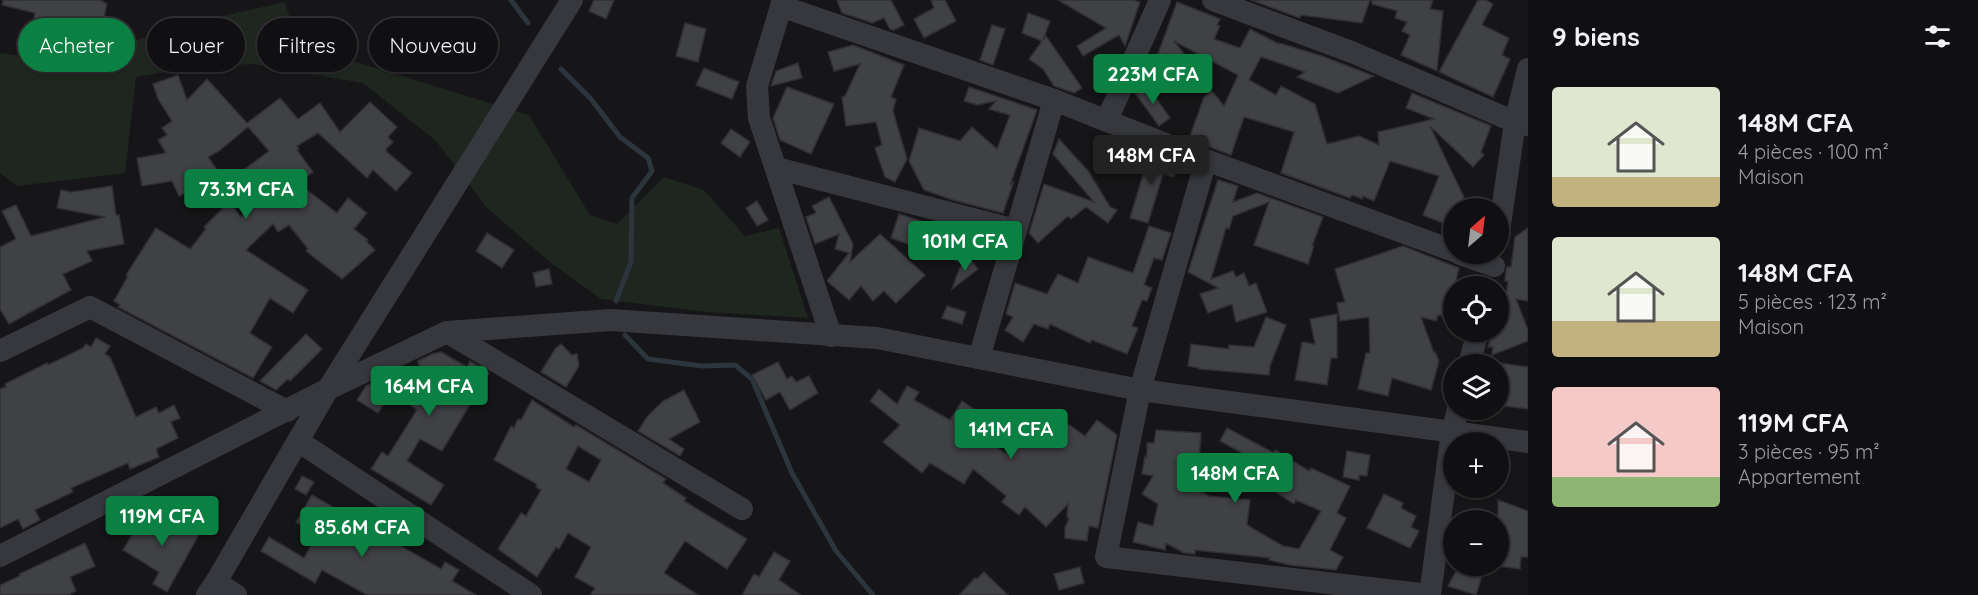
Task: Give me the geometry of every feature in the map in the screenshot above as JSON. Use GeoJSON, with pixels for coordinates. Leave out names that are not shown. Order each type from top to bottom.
{"type":"FeatureCollection","features":[{"type":"Feature","properties":{"kind":"street"},"geometry":{"type":"LineString","coordinates":[[236,595],[211,589],[328,389],[572,0]]}},
{"type":"Feature","properties":{"kind":"street"},"geometry":{"type":"LineString","coordinates":[[1107,120],[1160,0]]}},
{"type":"Feature","properties":{"kind":"street"},"geometry":{"type":"LineString","coordinates":[[1213,0],[1354,53],[1522,124]]}},
{"type":"Feature","properties":{"kind":"street"},"geometry":{"type":"LineString","coordinates":[[831,336],[759,117],[757,86],[782,3],[1054,100],[1206,160],[1443,247]]}},
{"type":"Feature","properties":{"kind":"street"},"geometry":{"type":"LineString","coordinates":[[1506,198],[1522,124],[1528,69]]}},
{"type":"Feature","properties":{"kind":"street"},"geometry":{"type":"LineString","coordinates":[[979,358],[1054,100]]}},
{"type":"Feature","properties":{"kind":"street"},"geometry":{"type":"LineString","coordinates":[[1206,160],[1140,390],[1106,557],[1430,595],[1443,498]]}},
{"type":"Feature","properties":{"kind":"street"},"geometry":{"type":"LineString","coordinates":[[776,168],[1016,230]]}},
{"type":"Feature","properties":{"kind":"street"},"geometry":{"type":"LineString","coordinates":[[0,351],[90,307],[287,411]]}},
{"type":"Feature","properties":{"kind":"street"},"geometry":{"type":"LineString","coordinates":[[0,556],[328,389],[447,332],[611,320],[877,338],[1140,390],[1452,432],[1455,420]]}},
{"type":"Feature","properties":{"kind":"street"},"geometry":{"type":"LineString","coordinates":[[447,332],[742,508]]}},
{"type":"Feature","properties":{"kind":"street"},"geometry":{"type":"LineString","coordinates":[[1509,440],[1528,442]]}},
{"type":"Feature","properties":{"kind":"street"},"geometry":{"type":"LineString","coordinates":[[298,441],[531,595]]}},
{"type":"Feature","properties":{"kind":"shaded area"},"geometry":{"type":"Polygon","coordinates":[[[285,2],[290,18],[257,18],[257,65],[245,64],[245,18],[213,18],[285,2]]]}},
{"type":"Feature","properties":{"kind":"shaded area"},"geometry":{"type":"Polygon","coordinates":[[[147,37],[147,72],[166,72],[136,77],[125,173],[17,186],[0,173],[0,53],[18,55],[18,72],[135,72],[135,41],[147,37]]]}},
{"type":"Feature","properties":{"kind":"shaded area"},"geometry":{"type":"Polygon","coordinates":[[[357,62],[369,66],[369,72],[389,72],[529,115],[590,215],[617,224],[664,177],[704,190],[745,236],[779,228],[808,318],[707,312],[601,299],[551,263],[488,209],[435,140],[363,83],[299,72],[357,72],[357,62]]]}},
{"type":"Feature","properties":{"kind":"building"},"geometry":{"type":"Polygon","coordinates":[[[3,0],[100,0],[107,4],[104,18],[34,18],[35,13],[2,5],[3,0]]]}},
{"type":"Feature","properties":{"kind":"building"},"geometry":{"type":"Polygon","coordinates":[[[594,0],[614,0],[606,19],[589,11],[594,0]]]}},
{"type":"Feature","properties":{"kind":"building"},"geometry":{"type":"Polygon","coordinates":[[[837,0],[891,0],[904,25],[894,30],[890,29],[884,18],[872,23],[842,13],[837,0]]]}},
{"type":"Feature","properties":{"kind":"building"},"geometry":{"type":"Polygon","coordinates":[[[931,0],[945,0],[956,21],[924,38],[914,19],[934,8],[931,0]]]}},
{"type":"Feature","properties":{"kind":"building"},"geometry":{"type":"Polygon","coordinates":[[[1058,0],[1133,0],[1140,2],[1125,46],[1119,35],[1083,56],[1077,46],[1106,28],[1058,0]]]}},
{"type":"Feature","properties":{"kind":"building"},"geometry":{"type":"Polygon","coordinates":[[[1251,0],[1370,0],[1362,23],[1301,15],[1300,18],[1251,0]]]}},
{"type":"Feature","properties":{"kind":"building"},"geometry":{"type":"Polygon","coordinates":[[[1372,0],[1433,0],[1430,9],[1443,11],[1437,71],[1401,55],[1410,35],[1402,31],[1407,22],[1395,18],[1397,11],[1372,4],[1372,0]]]}},
{"type":"Feature","properties":{"kind":"building"},"geometry":{"type":"Polygon","coordinates":[[[1478,0],[1486,0],[1493,4],[1482,25],[1509,38],[1502,55],[1510,59],[1493,97],[1439,72],[1478,0]]]}},
{"type":"Feature","properties":{"kind":"building"},"geometry":{"type":"Polygon","coordinates":[[[1177,2],[1220,19],[1217,25],[1220,26],[1214,39],[1240,48],[1250,29],[1279,44],[1322,56],[1374,76],[1338,93],[1297,77],[1305,72],[1261,57],[1249,80],[1276,95],[1281,86],[1315,104],[1327,144],[1359,136],[1379,145],[1378,132],[1434,119],[1406,108],[1412,93],[1491,126],[1481,152],[1484,155],[1473,167],[1430,126],[1464,198],[1443,198],[1443,223],[1423,215],[1439,176],[1390,161],[1374,201],[1363,196],[1362,199],[1352,195],[1350,198],[1281,173],[1294,132],[1244,117],[1231,155],[1189,139],[1204,97],[1212,91],[1224,106],[1238,75],[1174,41],[1192,64],[1188,74],[1155,62],[1177,2]]]}},
{"type":"Feature","properties":{"kind":"building"},"geometry":{"type":"Polygon","coordinates":[[[1028,13],[1050,21],[1043,40],[1046,36],[1082,88],[1074,93],[1054,86],[1043,69],[1029,59],[1042,41],[1022,33],[1028,13]]]}},
{"type":"Feature","properties":{"kind":"building"},"geometry":{"type":"Polygon","coordinates":[[[685,23],[706,29],[698,62],[676,56],[685,23]]]}},
{"type":"Feature","properties":{"kind":"building"},"geometry":{"type":"Polygon","coordinates":[[[992,25],[1005,29],[993,65],[980,60],[992,25]]]}},
{"type":"Feature","properties":{"kind":"building"},"geometry":{"type":"Polygon","coordinates":[[[853,45],[904,65],[891,97],[896,99],[893,111],[907,159],[895,182],[885,177],[875,148],[882,145],[876,122],[846,126],[842,97],[845,96],[860,64],[834,71],[828,52],[853,45]]]}},
{"type":"Feature","properties":{"kind":"building"},"geometry":{"type":"Polygon","coordinates":[[[798,63],[802,78],[771,86],[776,71],[798,63]]]}},
{"type":"Feature","properties":{"kind":"building"},"geometry":{"type":"Polygon","coordinates":[[[704,68],[739,82],[732,99],[696,85],[704,68]]]}},
{"type":"Feature","properties":{"kind":"building"},"geometry":{"type":"Polygon","coordinates":[[[178,75],[187,100],[207,79],[247,123],[280,98],[298,119],[320,103],[340,132],[370,102],[397,127],[388,137],[393,142],[386,149],[387,152],[412,173],[396,191],[373,170],[367,178],[318,133],[297,146],[299,149],[297,150],[313,172],[298,183],[337,213],[348,198],[367,213],[354,229],[368,240],[366,241],[375,250],[342,279],[306,251],[308,249],[289,225],[278,232],[273,224],[246,250],[308,290],[293,313],[270,298],[250,333],[272,347],[253,378],[118,307],[120,305],[114,301],[128,276],[126,275],[156,228],[190,249],[206,229],[204,227],[229,202],[241,217],[261,198],[241,172],[269,151],[248,127],[208,157],[222,177],[179,196],[172,181],[142,186],[137,158],[166,153],[158,140],[167,135],[162,128],[172,121],[158,99],[153,84],[178,75]]]}},
{"type":"Feature","properties":{"kind":"building"},"geometry":{"type":"Polygon","coordinates":[[[1147,85],[1170,118],[1159,126],[1135,93],[1147,85]]]}},
{"type":"Feature","properties":{"kind":"building"},"geometry":{"type":"Polygon","coordinates":[[[787,87],[834,104],[811,154],[780,140],[773,118],[787,87]]]}},
{"type":"Feature","properties":{"kind":"building"},"geometry":{"type":"Polygon","coordinates":[[[969,87],[1037,110],[1010,185],[1014,181],[1003,213],[924,190],[909,161],[919,128],[960,141],[972,127],[997,149],[1010,115],[989,109],[996,101],[977,105],[964,101],[969,87]]]}},
{"type":"Feature","properties":{"kind":"building"},"geometry":{"type":"Polygon","coordinates":[[[731,129],[750,142],[740,157],[721,143],[731,129]]]}},
{"type":"Feature","properties":{"kind":"building"},"geometry":{"type":"Polygon","coordinates":[[[1105,136],[1126,143],[1118,165],[1098,158],[1105,136]]]}},
{"type":"Feature","properties":{"kind":"building"},"geometry":{"type":"Polygon","coordinates":[[[1059,139],[1089,172],[1110,207],[1117,210],[1108,223],[1086,207],[1071,219],[1068,216],[1038,243],[1029,233],[1044,184],[1094,202],[1053,154],[1059,139]]]}},
{"type":"Feature","properties":{"kind":"building"},"geometry":{"type":"Polygon","coordinates":[[[1149,155],[1179,164],[1174,177],[1163,174],[1148,223],[1130,218],[1149,155]]]}},
{"type":"Feature","properties":{"kind":"building"},"geometry":{"type":"Polygon","coordinates":[[[1218,180],[1238,186],[1233,202],[1257,193],[1323,217],[1308,264],[1254,245],[1269,202],[1233,216],[1229,229],[1226,228],[1211,279],[1233,271],[1236,277],[1244,273],[1249,286],[1256,283],[1267,312],[1236,322],[1232,304],[1208,313],[1200,294],[1218,288],[1188,272],[1218,180]]]}},
{"type":"Feature","properties":{"kind":"building"},"geometry":{"type":"Polygon","coordinates":[[[112,186],[116,215],[119,215],[124,244],[87,251],[92,261],[63,274],[71,290],[9,324],[0,309],[0,247],[16,239],[2,211],[16,205],[31,236],[105,217],[57,208],[61,190],[71,192],[112,186]]]}},
{"type":"Feature","properties":{"kind":"building"},"geometry":{"type":"Polygon","coordinates":[[[829,197],[853,244],[850,262],[880,234],[925,275],[896,303],[884,291],[873,301],[861,286],[849,300],[827,281],[849,253],[835,249],[839,234],[815,244],[806,217],[816,213],[812,206],[829,197]]]}},
{"type":"Feature","properties":{"kind":"building"},"geometry":{"type":"Polygon","coordinates":[[[757,201],[768,220],[757,226],[746,208],[757,201]]]}},
{"type":"Feature","properties":{"kind":"building"},"geometry":{"type":"Polygon","coordinates":[[[899,214],[969,237],[964,252],[966,255],[959,262],[891,238],[899,214]]]}},
{"type":"Feature","properties":{"kind":"building"},"geometry":{"type":"Polygon","coordinates":[[[1149,226],[1171,233],[1162,260],[1154,258],[1144,285],[1152,288],[1147,301],[1142,300],[1132,326],[1138,328],[1127,354],[1092,340],[1090,343],[1050,324],[1048,329],[1034,324],[1023,342],[1005,330],[1013,317],[1006,314],[1015,283],[1047,294],[1058,274],[1078,283],[1088,257],[1133,273],[1149,226]]]}},
{"type":"Feature","properties":{"kind":"building"},"geometry":{"type":"Polygon","coordinates":[[[1528,228],[1528,301],[1516,299],[1528,330],[1528,341],[1492,354],[1493,347],[1488,347],[1490,342],[1509,342],[1509,276],[1506,276],[1507,267],[1511,267],[1515,237],[1528,228]]]}},
{"type":"Feature","properties":{"kind":"building"},"geometry":{"type":"Polygon","coordinates":[[[487,233],[514,250],[502,268],[476,251],[487,233]]]}},
{"type":"Feature","properties":{"kind":"building"},"geometry":{"type":"Polygon","coordinates":[[[1403,246],[1443,262],[1443,264],[1459,268],[1457,276],[1443,276],[1443,316],[1438,315],[1436,321],[1421,317],[1439,361],[1431,390],[1392,378],[1388,396],[1358,389],[1366,353],[1370,353],[1369,317],[1340,321],[1337,303],[1345,302],[1335,269],[1403,246]]]}},
{"type":"Feature","properties":{"kind":"building"},"geometry":{"type":"Polygon","coordinates":[[[970,259],[978,269],[952,289],[960,267],[970,259]]]}},
{"type":"Feature","properties":{"kind":"building"},"geometry":{"type":"Polygon","coordinates":[[[549,269],[552,284],[536,287],[533,273],[549,269]]]}},
{"type":"Feature","properties":{"kind":"building"},"geometry":{"type":"Polygon","coordinates":[[[947,306],[966,312],[962,324],[942,318],[947,306]]]}},
{"type":"Feature","properties":{"kind":"building"},"geometry":{"type":"Polygon","coordinates":[[[1337,314],[1337,358],[1331,358],[1327,385],[1295,380],[1302,342],[1315,344],[1310,319],[1337,314]]]}},
{"type":"Feature","properties":{"kind":"building"},"geometry":{"type":"Polygon","coordinates":[[[1266,317],[1286,325],[1270,366],[1269,375],[1198,369],[1188,366],[1191,344],[1229,349],[1229,345],[1254,347],[1266,317]]]}},
{"type":"Feature","properties":{"kind":"building"},"geometry":{"type":"Polygon","coordinates":[[[306,334],[322,349],[290,381],[288,379],[276,390],[260,381],[306,334]]]}},
{"type":"Feature","properties":{"kind":"building"},"geometry":{"type":"Polygon","coordinates":[[[96,338],[110,346],[105,354],[110,357],[136,417],[156,407],[159,413],[174,405],[180,418],[171,422],[178,438],[156,449],[159,457],[130,469],[128,463],[71,488],[73,492],[35,510],[40,520],[23,529],[18,519],[0,528],[0,389],[6,387],[5,384],[47,363],[48,365],[83,348],[86,344],[91,347],[96,338]]]}},
{"type":"Feature","properties":{"kind":"building"},"geometry":{"type":"Polygon","coordinates":[[[561,344],[572,355],[577,354],[579,366],[566,387],[541,372],[555,349],[561,344]]]}},
{"type":"Feature","properties":{"kind":"building"},"geometry":{"type":"Polygon","coordinates":[[[441,352],[467,367],[470,361],[489,373],[442,451],[420,439],[407,461],[444,485],[431,505],[371,469],[382,452],[388,456],[417,410],[384,386],[395,372],[404,367],[423,382],[418,361],[441,352]]]}},
{"type":"Feature","properties":{"kind":"building"},"geometry":{"type":"Polygon","coordinates":[[[778,362],[787,379],[792,376],[796,382],[809,376],[818,393],[790,410],[780,392],[766,400],[752,375],[778,362]]]}},
{"type":"Feature","properties":{"kind":"building"},"geometry":{"type":"Polygon","coordinates":[[[1509,364],[1528,367],[1528,409],[1509,406],[1509,364]]]}},
{"type":"Feature","properties":{"kind":"building"},"geometry":{"type":"Polygon","coordinates":[[[374,382],[391,393],[378,413],[357,400],[366,386],[374,382]]]}},
{"type":"Feature","properties":{"kind":"building"},"geometry":{"type":"Polygon","coordinates":[[[907,386],[919,392],[914,400],[950,420],[962,401],[977,411],[966,428],[1010,456],[1028,429],[1038,436],[1054,414],[1085,436],[1097,420],[1117,435],[1098,528],[1089,526],[1087,541],[1065,538],[1065,527],[1069,519],[1067,517],[1068,504],[1046,527],[1025,507],[1019,515],[1002,502],[1006,496],[973,469],[964,484],[930,463],[922,473],[883,442],[900,425],[870,401],[879,389],[897,404],[907,386]]]}},
{"type":"Feature","properties":{"kind":"building"},"geometry":{"type":"Polygon","coordinates":[[[684,390],[700,422],[669,439],[684,449],[680,456],[638,431],[647,417],[663,401],[684,390]]]}},
{"type":"Feature","properties":{"kind":"building"},"geometry":{"type":"Polygon","coordinates":[[[532,400],[574,427],[576,425],[666,479],[663,483],[686,498],[684,501],[747,539],[727,569],[685,541],[664,573],[698,595],[590,595],[595,588],[575,577],[591,547],[568,533],[559,549],[556,547],[537,577],[498,549],[521,513],[526,516],[541,490],[536,487],[537,484],[494,460],[511,426],[514,428],[518,419],[521,420],[532,400]],[[578,446],[566,469],[589,482],[601,460],[578,446]]]}},
{"type":"Feature","properties":{"kind":"building"},"geometry":{"type":"Polygon","coordinates":[[[1227,428],[1274,453],[1275,450],[1309,471],[1311,468],[1350,486],[1337,513],[1346,518],[1330,550],[1343,557],[1336,570],[1290,565],[1269,560],[1270,558],[1195,550],[1195,554],[1184,553],[1166,543],[1165,550],[1133,542],[1138,522],[1153,526],[1158,504],[1142,494],[1153,476],[1142,474],[1145,456],[1147,457],[1147,443],[1154,443],[1156,430],[1201,433],[1197,489],[1209,496],[1250,500],[1247,525],[1283,546],[1299,549],[1321,511],[1296,500],[1294,504],[1254,478],[1262,464],[1220,441],[1227,428]]]}},
{"type":"Feature","properties":{"kind":"building"},"geometry":{"type":"Polygon","coordinates":[[[1347,451],[1370,455],[1367,476],[1359,475],[1359,480],[1343,477],[1347,451]]]}},
{"type":"Feature","properties":{"kind":"building"},"geometry":{"type":"Polygon","coordinates":[[[302,476],[314,482],[306,495],[295,489],[302,476]]]}},
{"type":"Feature","properties":{"kind":"building"},"geometry":{"type":"Polygon","coordinates":[[[1384,494],[1403,503],[1401,508],[1416,516],[1411,527],[1419,531],[1410,548],[1367,528],[1384,494]]]}},
{"type":"Feature","properties":{"kind":"building"},"geometry":{"type":"Polygon","coordinates":[[[312,495],[441,569],[445,562],[459,570],[452,581],[476,595],[367,595],[322,570],[315,583],[261,551],[269,537],[304,558],[317,534],[296,522],[312,495]]]}},
{"type":"Feature","properties":{"kind":"building"},"geometry":{"type":"Polygon","coordinates":[[[1498,500],[1528,511],[1528,557],[1521,557],[1520,569],[1509,568],[1509,510],[1498,510],[1498,500]]]}},
{"type":"Feature","properties":{"kind":"building"},"geometry":{"type":"Polygon","coordinates":[[[146,511],[181,534],[188,521],[202,529],[167,592],[153,584],[159,572],[123,550],[146,511]]]}},
{"type":"Feature","properties":{"kind":"building"},"geometry":{"type":"Polygon","coordinates":[[[85,543],[95,566],[70,577],[76,591],[68,595],[0,595],[0,585],[85,543]]]}},
{"type":"Feature","properties":{"kind":"building"},"geometry":{"type":"Polygon","coordinates":[[[774,552],[790,561],[779,580],[801,595],[742,595],[754,574],[759,577],[774,552]]]}},
{"type":"Feature","properties":{"kind":"building"},"geometry":{"type":"Polygon","coordinates":[[[1080,567],[1084,583],[1059,590],[1054,574],[1080,567]]]}},
{"type":"Feature","properties":{"kind":"building"},"geometry":{"type":"Polygon","coordinates":[[[984,572],[1008,595],[959,595],[975,578],[977,579],[984,572]]]}},
{"type":"Feature","properties":{"kind":"building"},"geometry":{"type":"Polygon","coordinates":[[[1454,576],[1482,576],[1476,595],[1448,586],[1454,576]]]}},
{"type":"Feature","properties":{"kind":"waterway"},"geometry":{"type":"LineString","coordinates":[[511,0],[528,23]]}},
{"type":"Feature","properties":{"kind":"waterway"},"geometry":{"type":"LineString","coordinates":[[561,69],[591,99],[620,137],[648,158],[652,171],[632,198],[631,262],[616,301]]}},
{"type":"Feature","properties":{"kind":"waterway"},"geometry":{"type":"LineString","coordinates":[[625,335],[648,359],[702,366],[735,365],[752,379],[792,473],[836,551],[873,595]]}}]}
